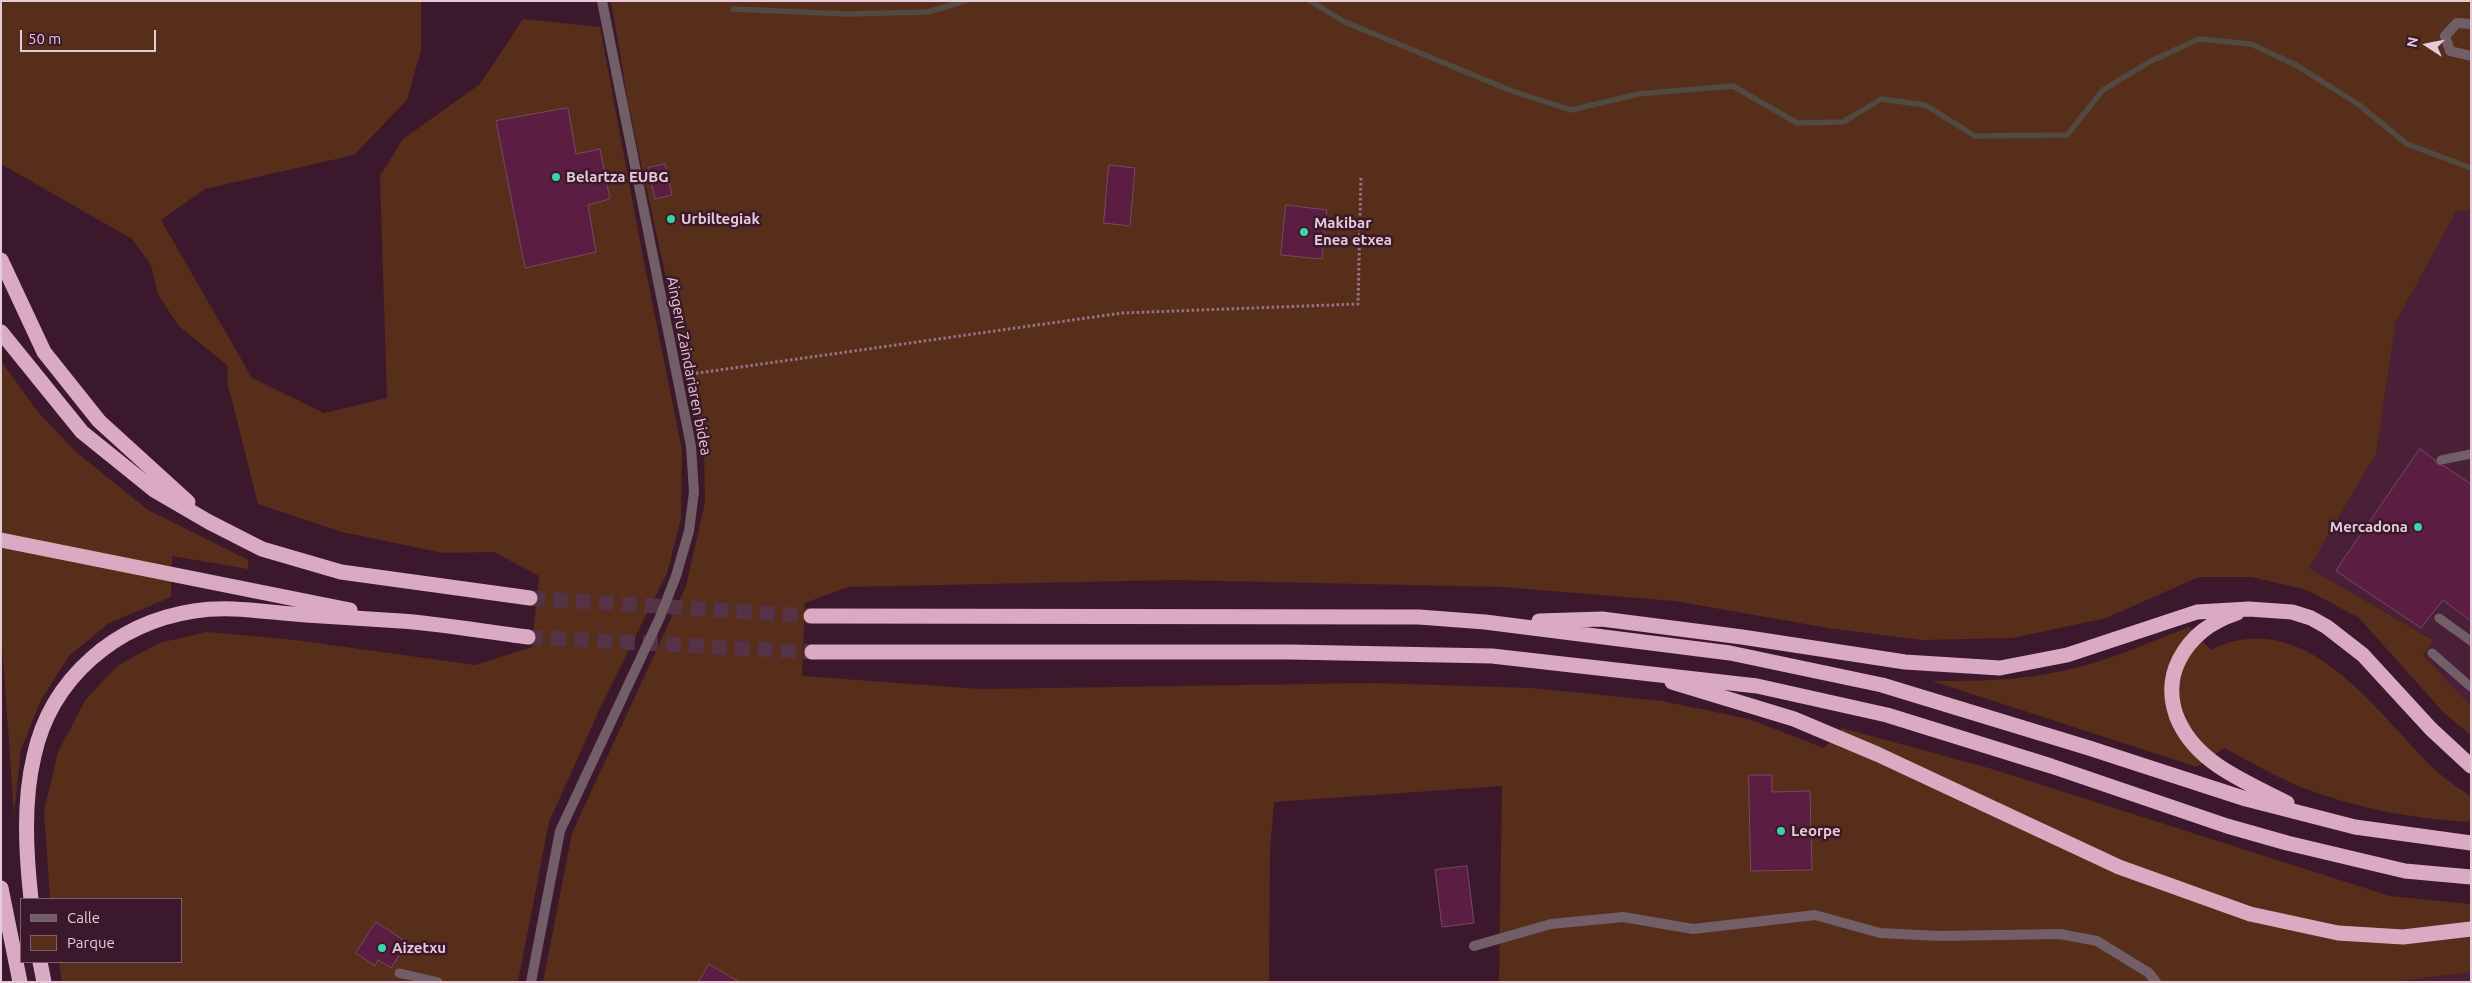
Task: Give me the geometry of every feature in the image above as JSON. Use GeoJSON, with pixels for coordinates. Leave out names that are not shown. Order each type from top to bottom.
{"type":"FeatureCollection","features":[{"type":"Feature","properties":{"kind":"highway"},"geometry":{"type":"LineString","coordinates":[[1,260],[44,352],[99,421],[209,522]]}},
{"type":"Feature","properties":{"kind":"highway"},"geometry":{"type":"LineString","coordinates":[[1,332],[82,432],[154,490],[209,522],[262,549],[341,572],[530,598]]}},
{"type":"Feature","properties":{"kind":"highway"},"geometry":{"type":"LineString","coordinates":[[2,540],[402,621]]}},
{"type":"Feature","properties":{"kind":"highway"},"geometry":{"type":"LineString","coordinates":[[31,898],[27,847],[28,805],[34,757],[41,731],[55,702],[69,681],[106,646],[141,626],[167,617],[195,611],[234,608],[402,621],[528,637]]}},
{"type":"Feature","properties":{"kind":"highway"},"geometry":{"type":"LineString","coordinates":[[2249,609],[2209,625],[2184,649],[2176,666],[2171,686],[2173,705],[2189,740],[2206,756],[2225,771],[2306,814]]}},
{"type":"Feature","properties":{"kind":"highway"},"geometry":{"type":"LineString","coordinates":[[1485,622],[1602,619],[1742,637],[1906,662],[2000,668],[2067,655],[2197,612],[2249,609],[2292,612],[2311,618],[2327,627],[2363,655],[2431,729],[2471,766]]}},
{"type":"Feature","properties":{"kind":"highway"},"geometry":{"type":"LineString","coordinates":[[811,616],[1419,618],[1485,622],[1730,653],[1882,686],[2089,748],[2246,799],[2355,827],[2471,843]]}},
{"type":"Feature","properties":{"kind":"highway"},"geometry":{"type":"LineString","coordinates":[[812,652],[1290,652],[1492,656],[1757,686],[1869,711],[2051,766],[2227,826],[2287,843],[2405,871],[2471,877]]}},
{"type":"Feature","properties":{"kind":"highway"},"geometry":{"type":"LineString","coordinates":[[1647,674],[1794,719],[1877,754],[2119,868],[2250,914],[2338,933],[2375,936],[2402,937],[2471,929]]}},
{"type":"Feature","properties":{"kind":"highway"},"geometry":{"type":"LineString","coordinates":[[1,888],[20,982]]}},
{"type":"Feature","properties":{"kind":"highway"},"geometry":{"type":"LineString","coordinates":[[40,963],[44,982]]}},
{"type":"Feature","properties":{"kind":"street","name":"Aingeru Zaindariaren bidea"},"geometry":{"type":"LineString","coordinates":[[531,982],[560,831],[660,617],[676,576],[689,531],[694,492],[691,446],[602,1]]}},
{"type":"Feature","properties":{"kind":"street"},"geometry":{"type":"LineString","coordinates":[[2471,24],[2457,23],[2445,36],[2450,51],[2471,56]]}},
{"type":"Feature","properties":{"kind":"street"},"geometry":{"type":"LineString","coordinates":[[1474,946],[1551,924],[1623,917],[1693,929],[1815,915],[1880,933],[1940,936],[2060,934],[2088,939],[2097,941],[2149,973],[2156,982]]}},
{"type":"Feature","properties":{"kind":"lane"},"geometry":{"type":"LineString","coordinates":[[2441,460],[2471,454]]}},
{"type":"Feature","properties":{"kind":"lane"},"geometry":{"type":"LineString","coordinates":[[2438,618],[2471,640]]}},
{"type":"Feature","properties":{"kind":"lane"},"geometry":{"type":"LineString","coordinates":[[2432,652],[2471,687]]}},
{"type":"Feature","properties":{"kind":"lane"},"geometry":{"type":"LineString","coordinates":[[400,973],[438,982]]}},
{"type":"Feature","properties":{"kind":"path"},"geometry":{"type":"LineString","coordinates":[[677,376],[1122,313],[1358,304],[1361,176]]}},
{"type":"Feature","properties":{"kind":"shaded area"},"geometry":{"type":"Polygon","coordinates":[[[2471,210],[2471,706],[2423,655],[2432,639],[2309,568],[2376,454],[2396,322],[2456,212],[2471,210]]]}},
{"type":"Feature","properties":{"kind":"shaded area"},"geometry":{"type":"Polygon","coordinates":[[[2471,972],[2471,982],[2396,982],[2416,980],[2471,972]]]}},
{"type":"Feature","properties":{"kind":"green space"},"geometry":{"type":"Polygon","coordinates":[[[1,1],[421,1],[421,50],[407,100],[354,155],[205,189],[161,220],[252,378],[324,413],[387,398],[380,176],[403,139],[480,84],[523,19],[600,27],[642,252],[682,450],[681,518],[667,573],[602,704],[549,822],[518,982],[62,982],[59,963],[182,963],[182,898],[50,898],[44,811],[58,752],[86,699],[117,666],[159,643],[207,632],[295,640],[475,665],[532,647],[539,576],[494,552],[443,553],[342,532],[258,504],[227,381],[228,366],[179,326],[158,295],[151,265],[132,239],[1,164],[1,1]]]}},
{"type":"Feature","properties":{"kind":"green space"},"geometry":{"type":"Polygon","coordinates":[[[611,1],[2471,1],[2471,210],[2456,212],[2396,322],[2376,454],[2309,568],[2433,640],[2423,655],[2471,706],[2471,735],[2445,714],[2359,618],[2307,590],[2251,577],[2199,577],[2106,618],[2013,638],[1922,640],[1828,628],[1675,601],[1502,587],[1175,580],[848,587],[805,603],[802,676],[981,689],[1373,683],[1532,688],[1662,701],[1749,719],[1824,748],[1842,728],[1992,769],[2390,896],[2471,904],[2471,972],[2396,982],[1499,982],[1502,786],[1274,802],[1270,852],[1269,982],[543,982],[572,833],[686,586],[705,502],[704,452],[629,108],[611,1]]]}},
{"type":"Feature","properties":{"kind":"green space"},"geometry":{"type":"Polygon","coordinates":[[[1,361],[38,412],[76,452],[148,510],[248,560],[248,569],[172,556],[171,597],[109,623],[69,656],[41,700],[21,749],[14,814],[1,630],[1,361]]]}},
{"type":"Feature","properties":{"kind":"green space"},"geometry":{"type":"Polygon","coordinates":[[[2189,627],[2211,650],[2245,639],[2277,641],[2308,652],[2336,670],[2363,694],[2434,769],[2471,797],[2471,822],[2408,816],[2346,802],[2296,785],[2224,748],[2197,767],[1932,681],[2014,679],[2062,671],[2111,657],[2189,627]]]}},
{"type":"Feature","properties":{"kind":"building","name":"Belartza EUBG"},"geometry":{"type":"Polygon","coordinates":[[[568,108],[576,154],[600,149],[610,199],[588,205],[596,252],[525,268],[496,121],[568,108]]]}},
{"type":"Feature","properties":{"kind":"building"},"geometry":{"type":"Polygon","coordinates":[[[665,164],[672,195],[655,199],[648,168],[665,164]]]}},
{"type":"Feature","properties":{"kind":"building"},"geometry":{"type":"Polygon","coordinates":[[[1109,165],[1135,168],[1130,226],[1104,223],[1109,165]]]}},
{"type":"Feature","properties":{"kind":"building","name":"Makibar Enea etxea"},"geometry":{"type":"Polygon","coordinates":[[[1286,205],[1327,210],[1322,259],[1281,255],[1286,205]]]}},
{"type":"Feature","properties":{"kind":"building","name":"Mercadona"},"geometry":{"type":"Polygon","coordinates":[[[2420,449],[2435,460],[2437,464],[2444,466],[2471,484],[2471,621],[2443,600],[2421,628],[2336,571],[2420,449]]]}},
{"type":"Feature","properties":{"kind":"building","name":"Leorpe"},"geometry":{"type":"Polygon","coordinates":[[[1749,775],[1772,775],[1772,792],[1810,791],[1812,870],[1751,871],[1749,775]]]}},
{"type":"Feature","properties":{"kind":"building"},"geometry":{"type":"Polygon","coordinates":[[[1467,866],[1474,923],[1442,927],[1435,870],[1467,866]]]}},
{"type":"Feature","properties":{"kind":"building","name":"Aizetxu"},"geometry":{"type":"Polygon","coordinates":[[[376,922],[408,943],[391,968],[378,960],[375,966],[356,953],[376,922]]]}},
{"type":"Feature","properties":{"kind":"building"},"geometry":{"type":"Polygon","coordinates":[[[709,964],[739,982],[699,982],[709,964]]]}},
{"type":"Feature","properties":{"kind":"waterway"},"geometry":{"type":"LineString","coordinates":[[733,9],[847,14],[928,12],[965,1]]}},
{"type":"Feature","properties":{"kind":"waterway"},"geometry":{"type":"LineString","coordinates":[[1310,1],[1345,22],[1512,91],[1571,110],[1638,94],[1733,86],[1797,123],[1843,122],[1881,99],[1925,105],[1975,136],[2067,135],[2103,90],[2151,61],[2199,39],[2251,44],[2296,65],[2358,104],[2407,144],[2471,168]]}},
{"type":"Feature","properties":{"kind":"tunnel"},"geometry":{"type":"LineString","coordinates":[[530,598],[811,616]]}},
{"type":"Feature","properties":{"kind":"tunnel"},"geometry":{"type":"LineString","coordinates":[[528,637],[812,652]]}},
{"type":"Feature","properties":{"kind":"place","name":"Belartza EUBG"},"geometry":{"type":"Point","coordinates":[556,177]}},
{"type":"Feature","properties":{"kind":"place","name":"Urbiltegiak"},"geometry":{"type":"Point","coordinates":[671,219]}},
{"type":"Feature","properties":{"kind":"place","name":"Makibar Enea etxea"},"geometry":{"type":"Point","coordinates":[1304,232]}},
{"type":"Feature","properties":{"kind":"place","name":"Mercadona"},"geometry":{"type":"Point","coordinates":[2418,527]}},
{"type":"Feature","properties":{"kind":"place","name":"Leorpe"},"geometry":{"type":"Point","coordinates":[1781,831]}},
{"type":"Feature","properties":{"kind":"place","name":"Aizetxu"},"geometry":{"type":"Point","coordinates":[382,948]}}]}
